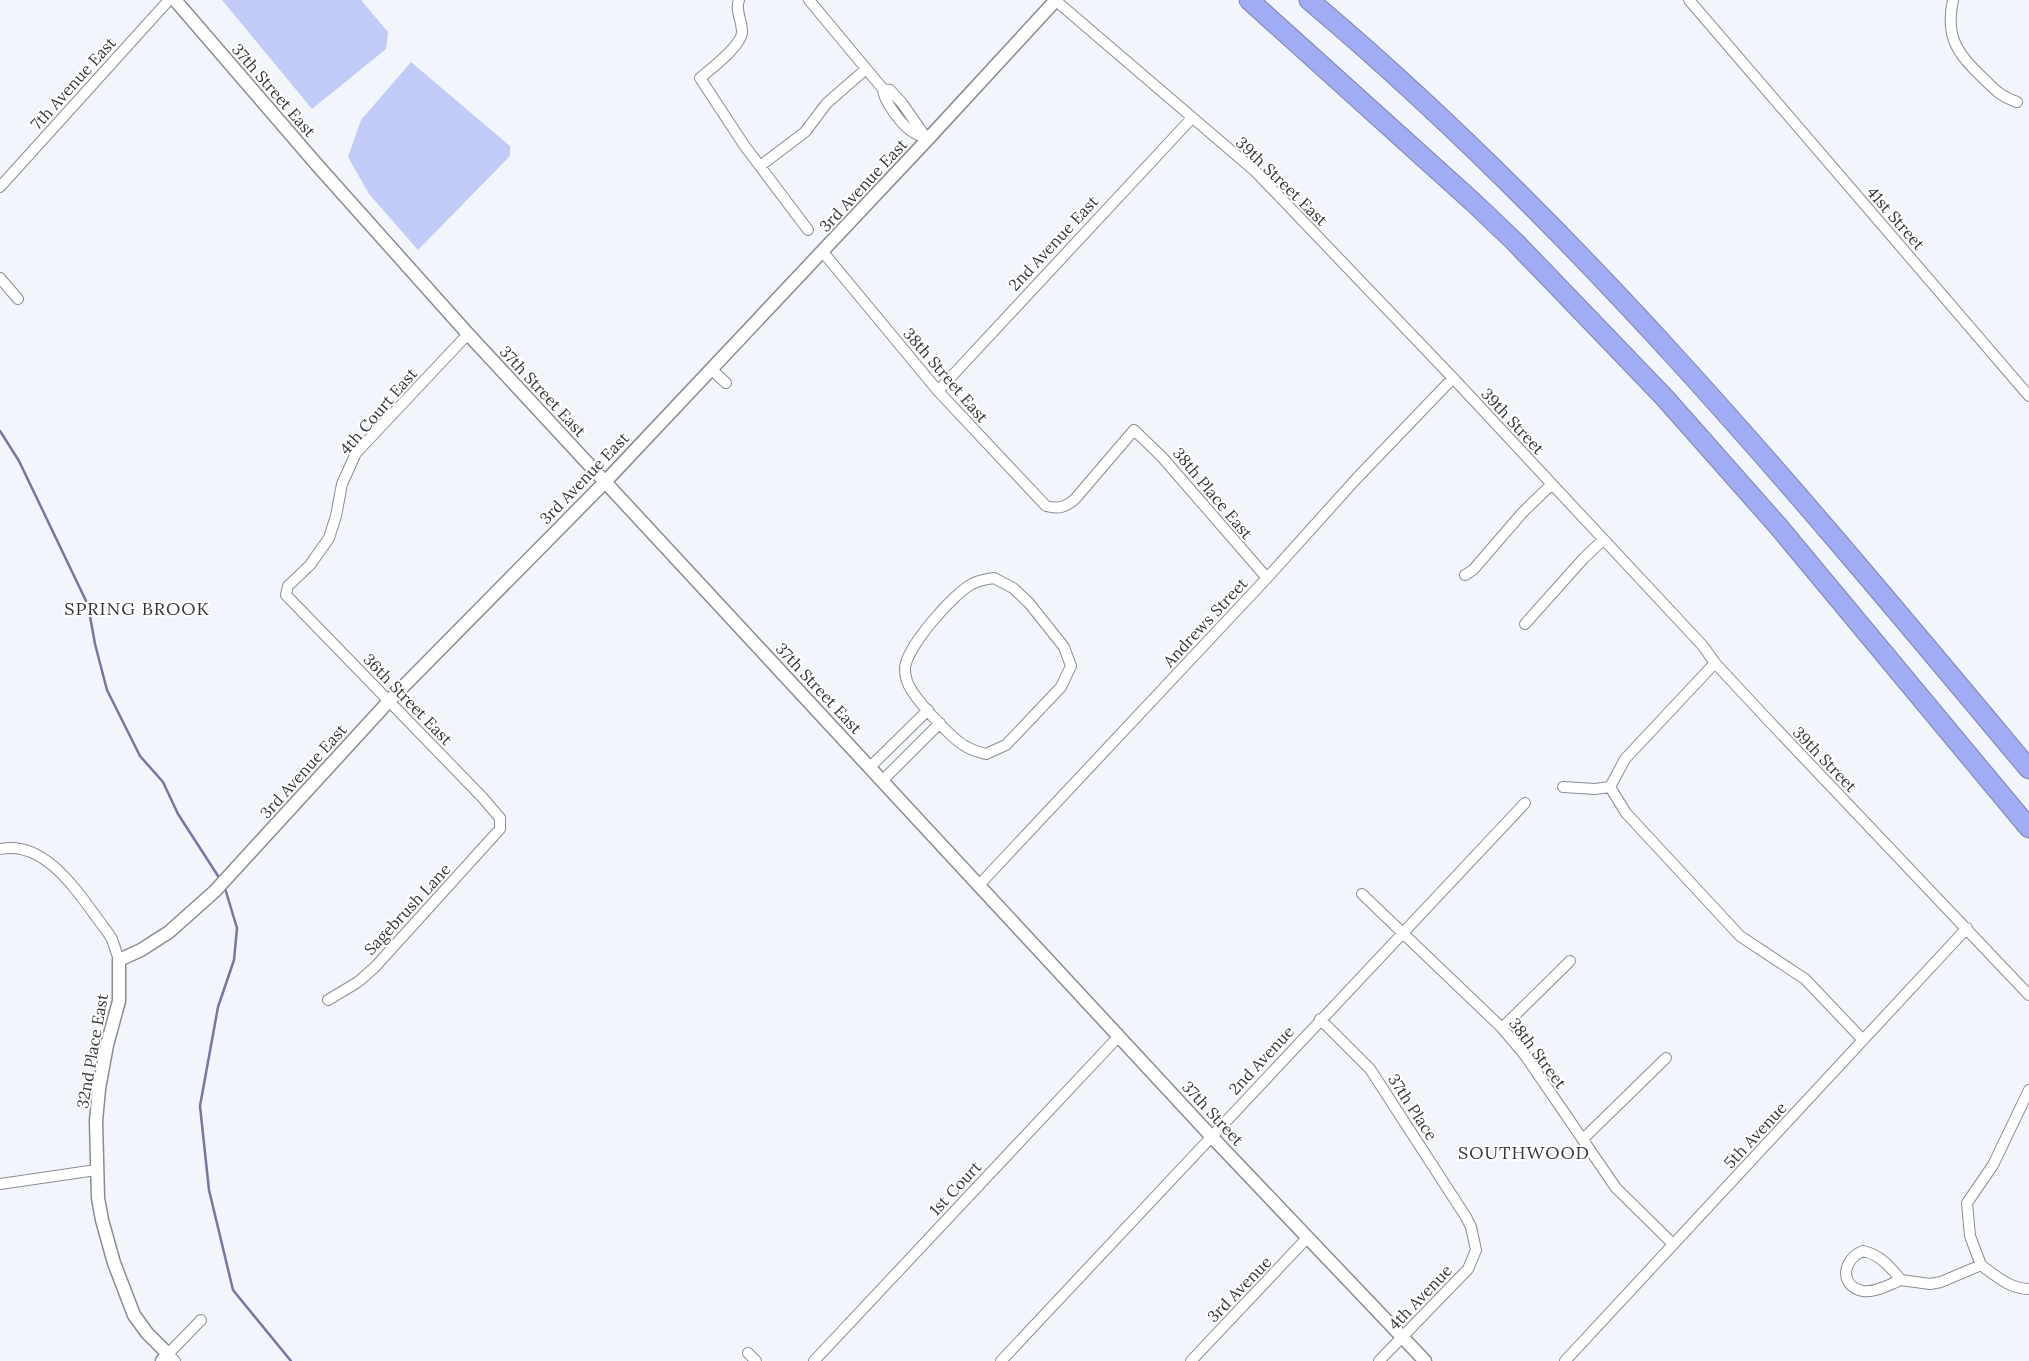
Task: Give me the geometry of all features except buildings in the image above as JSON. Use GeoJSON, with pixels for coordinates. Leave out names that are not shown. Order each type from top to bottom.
{"type":"FeatureCollection","features":[{"type":"Feature","properties":{"kind":"highway"},"geometry":{"type":"LineString","coordinates":[[1249,0],[1351,90],[1494,222],[1664,397],[1778,526],[2029,828]]}},
{"type":"Feature","properties":{"kind":"highway"},"geometry":{"type":"LineString","coordinates":[[1309,0],[1393,74],[1490,166],[1575,250],[1657,336],[1812,509],[2029,769]]}},
{"type":"Feature","properties":{"kind":"street","name":"7th Avenue East"},"geometry":{"type":"LineString","coordinates":[[0,187],[169,0]]}},
{"type":"Feature","properties":{"kind":"street","name":"37th Street East"},"geometry":{"type":"LineString","coordinates":[[175,0],[328,178],[468,334],[978,885]]}},
{"type":"Feature","properties":{"kind":"street"},"geometry":{"type":"LineString","coordinates":[[739,0],[737,6],[742,29],[741,40],[700,78],[760,166],[808,230]]}},
{"type":"Feature","properties":{"kind":"street"},"geometry":{"type":"LineString","coordinates":[[809,0],[882,88],[883,96],[911,132],[928,139]]}},
{"type":"Feature","properties":{"kind":"street","name":"39th Street East"},"geometry":{"type":"LineString","coordinates":[[1056,0],[1256,172],[1452,378]]}},
{"type":"Feature","properties":{"kind":"street","name":"3rd Avenue East"},"geometry":{"type":"LineString","coordinates":[[119,960],[141,950],[169,932],[215,891],[389,701],[605,482],[928,139],[1056,0]]}},
{"type":"Feature","properties":{"kind":"street","name":"41st Street"},"geometry":{"type":"LineString","coordinates":[[1689,0],[2029,396]]}},
{"type":"Feature","properties":{"kind":"street"},"geometry":{"type":"LineString","coordinates":[[1953,0],[1950,12],[1950,30],[1954,44],[1963,59],[2002,96],[2017,102]]}},
{"type":"Feature","properties":{"kind":"street"},"geometry":{"type":"LineString","coordinates":[[760,166],[805,132],[827,103],[866,69]]}},
{"type":"Feature","properties":{"kind":"street","name":"2nd Avenue East"},"geometry":{"type":"LineString","coordinates":[[938,391],[1192,118]]}},
{"type":"Feature","properties":{"kind":"street","name":"38th Street East"},"geometry":{"type":"LineString","coordinates":[[822,251],[938,391],[1046,506],[1056,509],[1066,506],[1078,495],[1134,430]]}},
{"type":"Feature","properties":{"kind":"street"},"geometry":{"type":"LineString","coordinates":[[0,278],[18,299]]}},
{"type":"Feature","properties":{"kind":"street","name":"4th Court East"},"geometry":{"type":"LineString","coordinates":[[286,595],[288,586],[317,557],[329,538],[336,516],[342,484],[356,453],[468,334]]}},
{"type":"Feature","properties":{"kind":"street"},"geometry":{"type":"LineString","coordinates":[[711,369],[726,383]]}},
{"type":"Feature","properties":{"kind":"street","name":"39th Street"},"geometry":{"type":"LineString","coordinates":[[1452,378],[1703,646],[1715,663],[2029,995]]}},
{"type":"Feature","properties":{"kind":"street","name":"Andrews Street"},"geometry":{"type":"LineString","coordinates":[[978,885],[1452,378]]}},
{"type":"Feature","properties":{"kind":"street","name":"38th Place East"},"geometry":{"type":"LineString","coordinates":[[1134,430],[1162,457],[1267,578]]}},
{"type":"Feature","properties":{"kind":"street"},"geometry":{"type":"LineString","coordinates":[[1465,575],[1474,570],[1523,512],[1552,484]]}},
{"type":"Feature","properties":{"kind":"street"},"geometry":{"type":"LineString","coordinates":[[1525,624],[1584,558],[1603,540]]}},
{"type":"Feature","properties":{"kind":"street"},"geometry":{"type":"LineString","coordinates":[[994,578],[1013,588],[1029,603],[1064,647],[1071,666],[1061,687],[1006,745],[986,754],[964,746],[940,723],[912,691],[906,678],[905,668],[911,650],[952,600],[970,584],[994,578]]}},
{"type":"Feature","properties":{"kind":"street","name":"36th Street East"},"geometry":{"type":"LineString","coordinates":[[286,595],[482,797],[500,818],[500,829]]}},
{"type":"Feature","properties":{"kind":"street"},"geometry":{"type":"LineString","coordinates":[[1610,787],[1624,760],[1715,663]]}},
{"type":"Feature","properties":{"kind":"street"},"geometry":{"type":"LineString","coordinates":[[870,767],[928,710]]}},
{"type":"Feature","properties":{"kind":"street"},"geometry":{"type":"LineString","coordinates":[[882,781],[940,723]]}},
{"type":"Feature","properties":{"kind":"street"},"geometry":{"type":"LineString","coordinates":[[1563,786],[1594,789],[1610,787]]}},
{"type":"Feature","properties":{"kind":"street"},"geometry":{"type":"LineString","coordinates":[[1610,787],[1626,813],[1740,936],[1805,979],[1863,1040]]}},
{"type":"Feature","properties":{"kind":"street","name":"2nd Avenue"},"geometry":{"type":"LineString","coordinates":[[1001,1361],[1524,803]]}},
{"type":"Feature","properties":{"kind":"street","name":"Sagebrush Lane"},"geometry":{"type":"LineString","coordinates":[[328,1000],[358,982],[375,967],[500,829]]}},
{"type":"Feature","properties":{"kind":"street","name":"32nd Place East"},"geometry":{"type":"LineString","coordinates":[[4,848],[30,851],[50,862],[106,930],[112,939],[119,960],[119,1001],[107,1045],[99,1089],[96,1122],[96,1170],[102,1220],[125,1294],[140,1325],[168,1359]]}},
{"type":"Feature","properties":{"kind":"street","name":"37th Street"},"geometry":{"type":"LineString","coordinates":[[978,885],[1211,1136],[1425,1361]]}},
{"type":"Feature","properties":{"kind":"street","name":"38th Street"},"geometry":{"type":"LineString","coordinates":[[1362,894],[1502,1028],[1524,1054],[1584,1138],[1616,1188],[1674,1244]]}},
{"type":"Feature","properties":{"kind":"street","name":"5th Avenue"},"geometry":{"type":"LineString","coordinates":[[1564,1361],[1967,928]]}},
{"type":"Feature","properties":{"kind":"street"},"geometry":{"type":"LineString","coordinates":[[1502,1028],[1570,961]]}},
{"type":"Feature","properties":{"kind":"street","name":"37th Place"},"geometry":{"type":"LineString","coordinates":[[1320,1020],[1370,1068],[1466,1217],[1471,1227],[1476,1250]]}},
{"type":"Feature","properties":{"kind":"street","name":"1st Court"},"geometry":{"type":"LineString","coordinates":[[814,1361],[1119,1036]]}},
{"type":"Feature","properties":{"kind":"street"},"geometry":{"type":"LineString","coordinates":[[1584,1138],[1666,1058]]}},
{"type":"Feature","properties":{"kind":"street"},"geometry":{"type":"LineString","coordinates":[[2029,1090],[1993,1165],[1968,1203],[1970,1236],[1981,1265],[2007,1283],[2022,1289],[2029,1289]]}},
{"type":"Feature","properties":{"kind":"street"},"geometry":{"type":"LineString","coordinates":[[0,1184],[96,1170]]}},
{"type":"Feature","properties":{"kind":"street","name":"3rd Avenue"},"geometry":{"type":"LineString","coordinates":[[1190,1361],[1308,1237]]}},
{"type":"Feature","properties":{"kind":"street","name":"4th Avenue"},"geometry":{"type":"LineString","coordinates":[[1379,1361],[1468,1269],[1476,1250]]}},
{"type":"Feature","properties":{"kind":"street"},"geometry":{"type":"LineString","coordinates":[[1902,1280],[1882,1259],[1873,1253],[1863,1251],[1854,1255],[1847,1264],[1846,1275],[1852,1285],[1862,1291],[1902,1280],[1930,1284],[1941,1282],[1981,1265]]}},
{"type":"Feature","properties":{"kind":"street"},"geometry":{"type":"LineString","coordinates":[[168,1359],[201,1320]]}},
{"type":"Feature","properties":{"kind":"street"},"geometry":{"type":"LineString","coordinates":[[748,1353],[756,1361]]}},
{"type":"Feature","properties":{"kind":"shaded area"},"geometry":{"type":"Polygon","coordinates":[[[222,0],[361,0],[388,32],[386,49],[312,109],[222,0]]]}},
{"type":"Feature","properties":{"kind":"shaded area"},"geometry":{"type":"Polygon","coordinates":[[[411,62],[510,146],[510,156],[418,250],[369,194],[348,157],[361,120],[411,62]]]}},
{"type":"Feature","properties":{"kind":"waterway"},"geometry":{"type":"LineString","coordinates":[[0,431],[19,461],[88,605],[95,644],[107,690],[140,756],[163,782],[178,814],[220,879]]}},
{"type":"Feature","properties":{"kind":"waterway"},"geometry":{"type":"LineString","coordinates":[[224,885],[237,928],[234,960],[218,1007],[200,1106],[209,1190],[233,1290],[291,1361]]}},
{"type":"Feature","properties":{"kind":"district","name":"SPRING BROOK"},"geometry":{"type":"Point","coordinates":[137,608]}},
{"type":"Feature","properties":{"kind":"district","name":"SOUTHWOOD"},"geometry":{"type":"Point","coordinates":[1524,1152]}}]}
